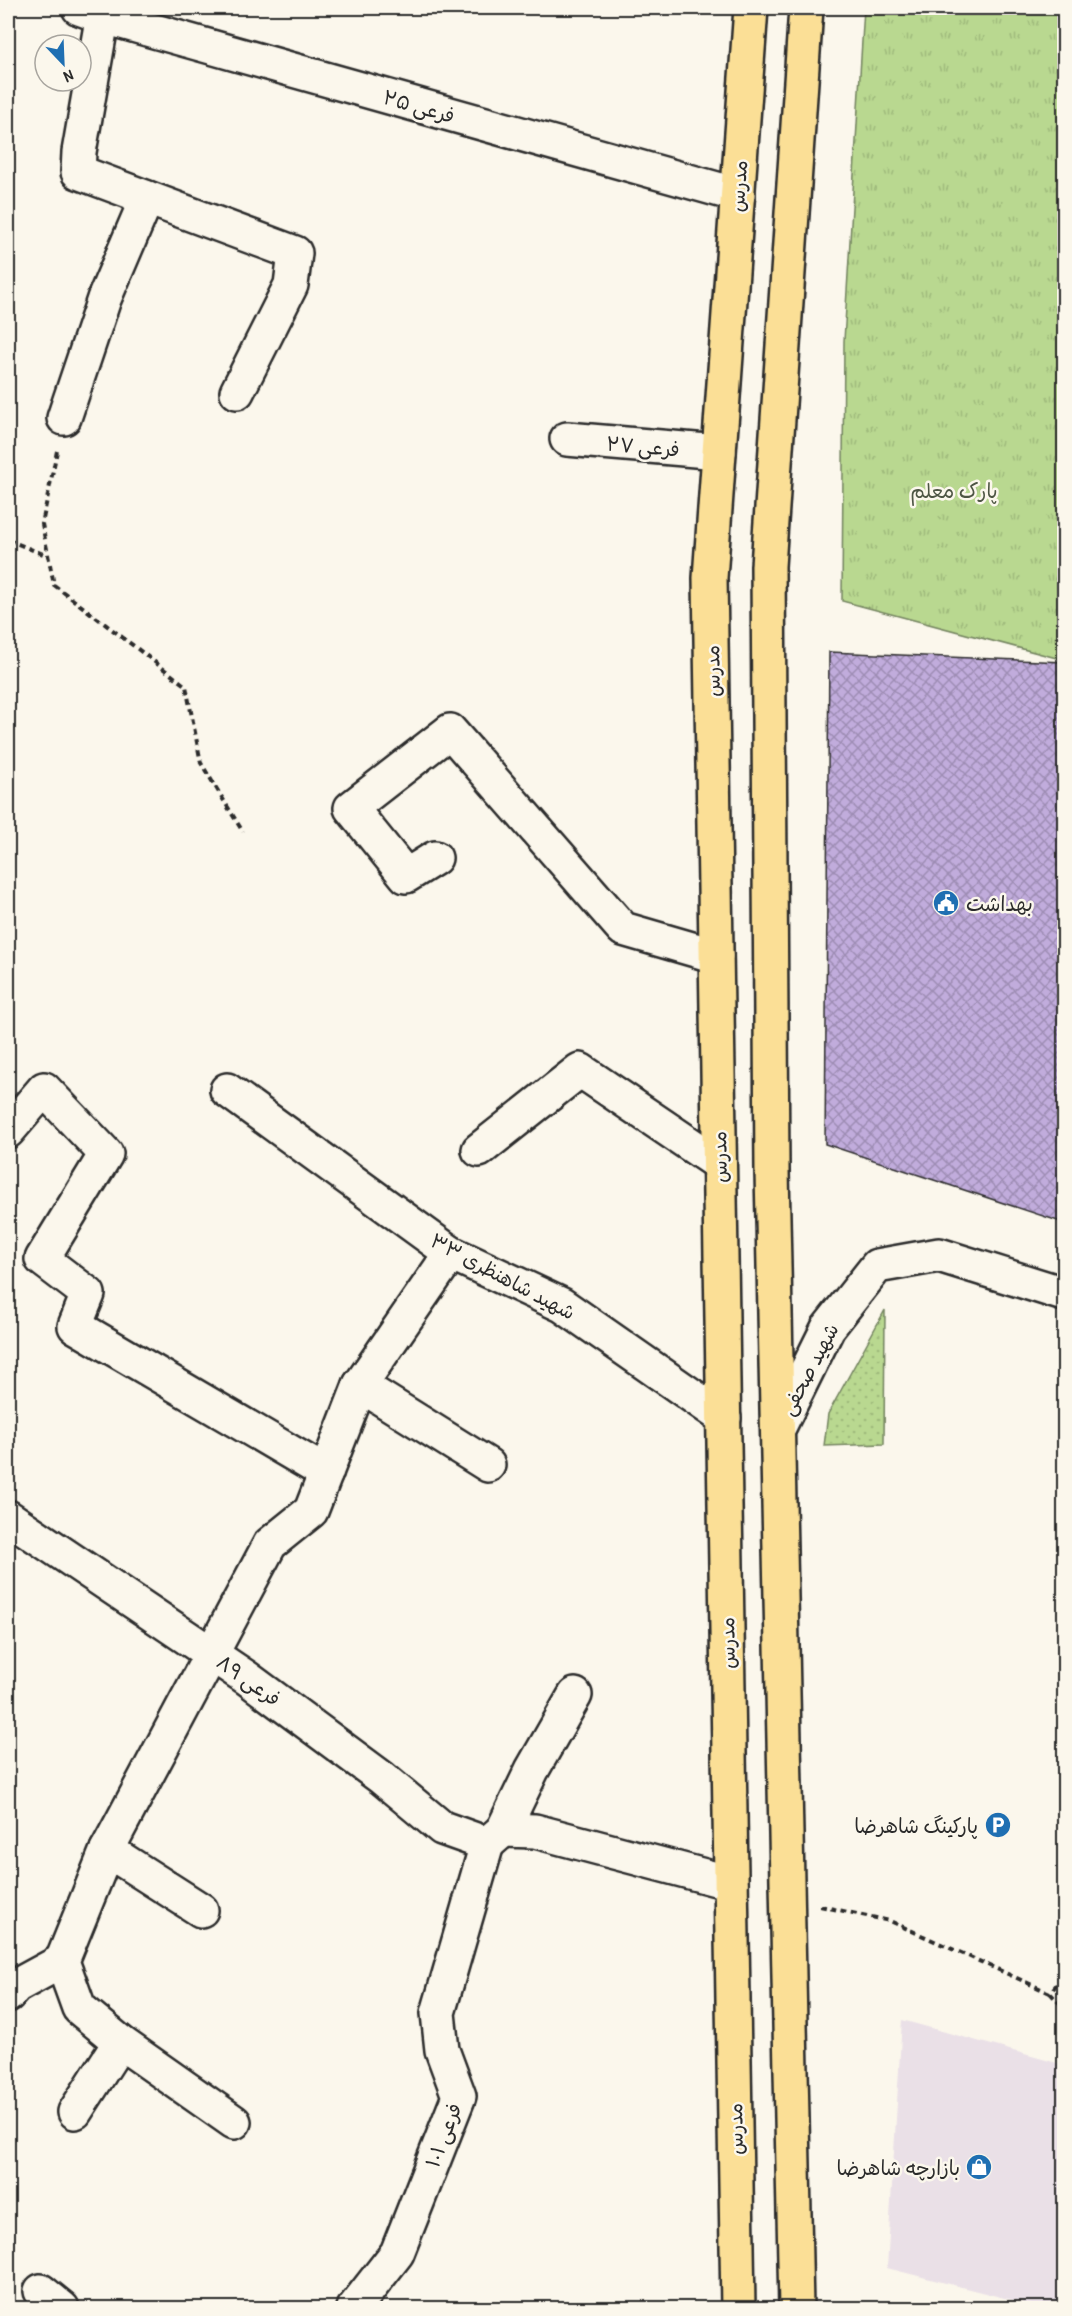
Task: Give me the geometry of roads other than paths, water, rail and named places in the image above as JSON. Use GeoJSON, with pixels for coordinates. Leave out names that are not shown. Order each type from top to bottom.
{"type":"FeatureCollection","features":[{"type":"Feature","properties":{"kind":"main road","name":"مدرس"},"geometry":{"type":"LineString","coordinates":[[738,2308],[710,578],[752,8]]}},
{"type":"Feature","properties":{"kind":"main road"},"geometry":{"type":"LineString","coordinates":[[796,2308],[772,1148],[768,566],[806,8]]}},
{"type":"Feature","properties":{"kind":"street","name":"فرعی ۲۵"},"geometry":{"type":"LineString","coordinates":[[95,10],[738,195]]}},
{"type":"Feature","properties":{"kind":"street"},"geometry":{"type":"LineString","coordinates":[[95,10],[78,172],[295,253],[291,285],[237,392]]}},
{"type":"Feature","properties":{"kind":"street"},"geometry":{"type":"LineString","coordinates":[[64,418],[104,299],[147,198]]}},
{"type":"Feature","properties":{"kind":"street","name":"فرعی ۲۷"},"geometry":{"type":"LineString","coordinates":[[567,439],[719,452]]}},
{"type":"Feature","properties":{"kind":"street"},"geometry":{"type":"LineString","coordinates":[[435,858],[406,876],[351,808],[450,731],[623,929],[716,956]]}},
{"type":"Feature","properties":{"kind":"street"},"geometry":{"type":"LineString","coordinates":[[479,1150],[580,1071],[720,1164]]}},
{"type":"Feature","properties":{"kind":"street"},"geometry":{"type":"LineString","coordinates":[[8,1131],[44,1089],[106,1154],[42,1259],[88,1294],[75,1326],[326,1473]]}},
{"type":"Feature","properties":{"kind":"street","name":"۳۳ شهید شاهنظری"},"geometry":{"type":"LineString","coordinates":[[227,1090],[450,1253],[562,1305],[724,1418]]}},
{"type":"Feature","properties":{"kind":"street"},"geometry":{"type":"LineString","coordinates":[[10,1987],[62,1961],[107,1850],[213,1655],[270,1544],[311,1511],[360,1385],[450,1253]]}},
{"type":"Feature","properties":{"kind":"street","name":"شهید صحفی"},"geometry":{"type":"LineString","coordinates":[[779,1427],[828,1328],[877,1266],[939,1255],[1065,1294]]}},
{"type":"Feature","properties":{"kind":"street"},"geometry":{"type":"LineString","coordinates":[[360,1385],[488,1465]]}},
{"type":"Feature","properties":{"kind":"street","name":"فرعی ۸۹"},"geometry":{"type":"LineString","coordinates":[[8,1517],[213,1655],[321,1732],[442,1827],[495,1837],[535,1831],[732,1883]]}},
{"type":"Feature","properties":{"kind":"street","name":"فرعی ۱۰۱"},"geometry":{"type":"LineString","coordinates":[[354,2308],[397,2253],[459,2096],[442,2050],[438,2013],[495,1837],[575,1695]]}},
{"type":"Feature","properties":{"kind":"street"},"geometry":{"type":"LineString","coordinates":[[107,1850],[201,1910]]}},
{"type":"Feature","properties":{"kind":"street"},"geometry":{"type":"LineString","coordinates":[[62,1961],[79,2008],[120,2042],[234,2122]]}},
{"type":"Feature","properties":{"kind":"street"},"geometry":{"type":"LineString","coordinates":[[75,2112],[120,2042]]}},
{"type":"Feature","properties":{"kind":"place","name":"بهداشت"},"geometry":{"type":"Point","coordinates":[946,903]}},
{"type":"Feature","properties":{"kind":"place","name":"پارکینگ شاهرضا"},"geometry":{"type":"Point","coordinates":[998,1825]}},
{"type":"Feature","properties":{"kind":"place","name":"بازارچه شاهرضا"},"geometry":{"type":"Point","coordinates":[979,2167]}},
{"type":"Feature","properties":{"kind":"park label","name":"پارک معلم"},"geometry":{"type":"Point","coordinates":[954,490]}}]}
